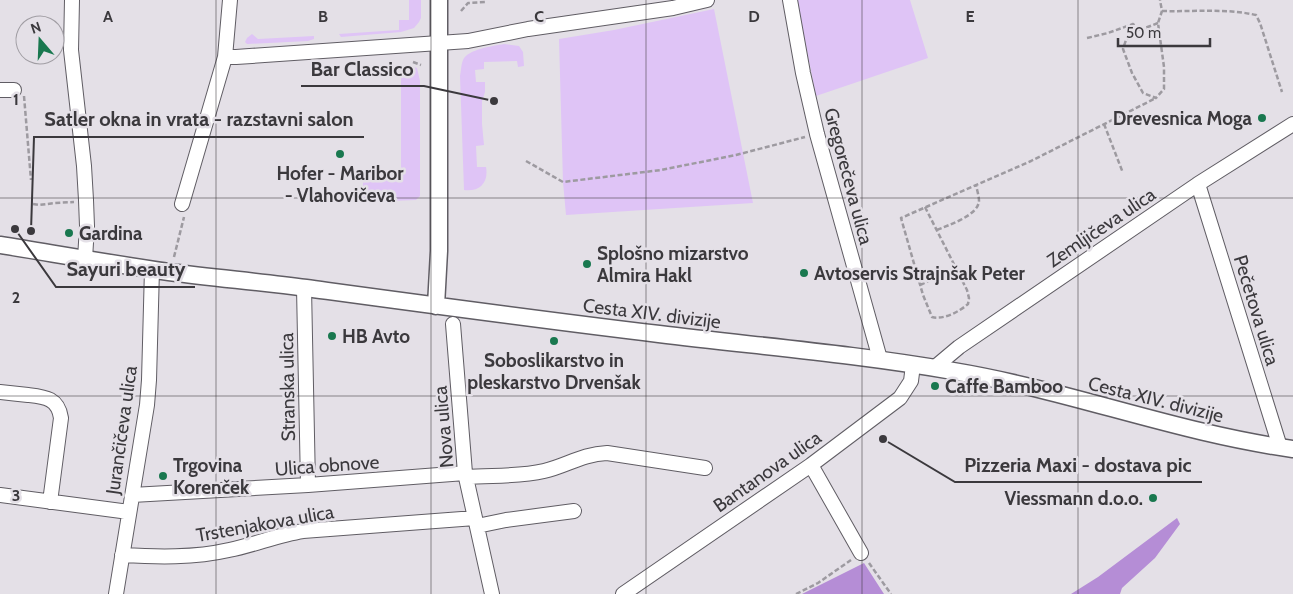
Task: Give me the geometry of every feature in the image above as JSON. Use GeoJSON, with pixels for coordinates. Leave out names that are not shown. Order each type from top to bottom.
{"type":"FeatureCollection","features":[{"type":"Feature","properties":{"kind":"street"},"geometry":{"type":"LineString","coordinates":[[72,0],[71,50],[86,200],[85,259]]}},
{"type":"Feature","properties":{"kind":"street"},"geometry":{"type":"LineString","coordinates":[[184,207],[225,57],[230,0]]}},
{"type":"Feature","properties":{"kind":"street"},"geometry":{"type":"LineString","coordinates":[[436,306],[439,251],[439,0]]}},
{"type":"Feature","properties":{"kind":"street"},"geometry":{"type":"LineString","coordinates":[[225,57],[468,41],[672,4],[707,0]]}},
{"type":"Feature","properties":{"kind":"street","name":"Gregorečeva ulica"},"geometry":{"type":"LineString","coordinates":[[790,0],[817,134],[880,360]]}},
{"type":"Feature","properties":{"kind":"street"},"geometry":{"type":"LineString","coordinates":[[0,90],[14,90]]}},
{"type":"Feature","properties":{"kind":"street","name":"Zemljičeva ulica"},"geometry":{"type":"LineString","coordinates":[[934,368],[959,347],[1198,184],[1293,124]]}},
{"type":"Feature","properties":{"kind":"street","name":"Pečetova ulica"},"geometry":{"type":"LineString","coordinates":[[1198,184],[1287,448]]}},
{"type":"Feature","properties":{"kind":"street","name":"Cesta XIV. divizije"},"geometry":{"type":"LineString","coordinates":[[0,245],[152,270],[952,370],[1015,383],[1183,427],[1239,440],[1287,448]]}},
{"type":"Feature","properties":{"kind":"street","name":"Jurančičeva ulica"},"geometry":{"type":"LineString","coordinates":[[116,594],[147,405],[152,270]]}},
{"type":"Feature","properties":{"kind":"street","name":"Stranska ulica"},"geometry":{"type":"LineString","coordinates":[[304,288],[308,485]]}},
{"type":"Feature","properties":{"kind":"street","name":"Nova ulica"},"geometry":{"type":"LineString","coordinates":[[453,324],[466,475],[492,594]]}},
{"type":"Feature","properties":{"kind":"street","name":"Bantanova ulica"},"geometry":{"type":"LineString","coordinates":[[623,594],[811,465],[900,398],[911,381],[913,365]]}},
{"type":"Feature","properties":{"kind":"street"},"geometry":{"type":"LineString","coordinates":[[0,392],[47,398],[54,402],[59,410],[61,418],[50,502]]}},
{"type":"Feature","properties":{"kind":"street","name":"Ulica obnove"},"geometry":{"type":"LineString","coordinates":[[132,495],[466,475],[530,474],[546,471],[594,453],[606,453],[705,468]]}},
{"type":"Feature","properties":{"kind":"street"},"geometry":{"type":"LineString","coordinates":[[811,465],[861,553]]}},
{"type":"Feature","properties":{"kind":"street"},"geometry":{"type":"LineString","coordinates":[[0,495],[129,512]]}},
{"type":"Feature","properties":{"kind":"street"},"geometry":{"type":"LineString","coordinates":[[476,522],[574,511]]}},
{"type":"Feature","properties":{"kind":"street","name":"Trstenjakova ulica"},"geometry":{"type":"LineString","coordinates":[[122,555],[157,556],[211,553],[303,531],[476,522]]}},
{"type":"Feature","properties":{"kind":"path"},"geometry":{"type":"LineString","coordinates":[[925,208],[967,290],[969,298],[968,304],[962,309],[938,318],[932,317],[920,285],[901,218],[1031,161],[1156,98],[1164,89],[1164,68],[1158,23],[1162,11],[1160,0]]}},
{"type":"Feature","properties":{"kind":"path"},"geometry":{"type":"LineString","coordinates":[[461,11],[468,3],[486,2]]}},
{"type":"Feature","properties":{"kind":"path"},"geometry":{"type":"LineString","coordinates":[[1162,11],[1218,10],[1256,15],[1282,92]]}},
{"type":"Feature","properties":{"kind":"path"},"geometry":{"type":"LineString","coordinates":[[1156,98],[1144,94],[1132,73],[1123,49],[1126,40],[1140,30],[1158,23]]}},
{"type":"Feature","properties":{"kind":"path"},"geometry":{"type":"LineString","coordinates":[[1087,38],[1133,24],[1140,30]]}},
{"type":"Feature","properties":{"kind":"path"},"geometry":{"type":"LineString","coordinates":[[413,62],[421,65]]}},
{"type":"Feature","properties":{"kind":"path"},"geometry":{"type":"LineString","coordinates":[[14,90],[24,96],[31,180]]}},
{"type":"Feature","properties":{"kind":"path"},"geometry":{"type":"LineString","coordinates":[[1104,124],[1123,173]]}},
{"type":"Feature","properties":{"kind":"path"},"geometry":{"type":"LineString","coordinates":[[526,161],[563,182],[660,170],[736,155],[817,134]]}},
{"type":"Feature","properties":{"kind":"path"},"geometry":{"type":"LineString","coordinates":[[936,230],[967,216],[976,209],[979,203],[976,185]]}},
{"type":"Feature","properties":{"kind":"path"},"geometry":{"type":"LineString","coordinates":[[33,204],[86,200]]}},
{"type":"Feature","properties":{"kind":"path"},"geometry":{"type":"LineString","coordinates":[[174,257],[184,207]]}},
{"type":"Feature","properties":{"kind":"path"},"geometry":{"type":"LineString","coordinates":[[920,285],[956,268]]}},
{"type":"Feature","properties":{"kind":"path"},"geometry":{"type":"LineString","coordinates":[[796,594],[818,583],[861,553],[891,594]]}},
{"type":"Feature","properties":{"kind":"shaded area"},"geometry":{"type":"Polygon","coordinates":[[[409,0],[421,0],[421,18],[414,28],[401,32],[341,37],[339,34],[399,30],[399,20],[409,20],[409,0]]]}},
{"type":"Feature","properties":{"kind":"shaded area"},"geometry":{"type":"Polygon","coordinates":[[[797,0],[910,0],[928,58],[816,96],[797,0]]]}},
{"type":"Feature","properties":{"kind":"shaded area"},"geometry":{"type":"Polygon","coordinates":[[[714,9],[753,203],[566,215],[563,182],[559,39],[614,30],[714,9]]]}},
{"type":"Feature","properties":{"kind":"shaded area"},"geometry":{"type":"Polygon","coordinates":[[[252,34],[258,39],[314,36],[314,39],[308,41],[247,44],[245,42],[247,38],[252,34]]]}},
{"type":"Feature","properties":{"kind":"shaded area"},"geometry":{"type":"Polygon","coordinates":[[[504,44],[519,46],[523,52],[524,66],[518,67],[517,61],[484,62],[484,69],[475,70],[476,82],[485,82],[485,92],[482,101],[484,145],[476,146],[477,167],[486,167],[487,173],[484,182],[478,188],[464,190],[460,76],[462,62],[470,53],[504,44]]]}},
{"type":"Feature","properties":{"kind":"shaded area"},"geometry":{"type":"Polygon","coordinates":[[[406,66],[417,68],[420,81],[420,196],[416,200],[363,202],[363,180],[401,179],[401,71],[406,66]]]}},
{"type":"Feature","properties":{"kind":"shaded area"},"geometry":{"type":"Polygon","coordinates":[[[1177,518],[1180,524],[1155,558],[1122,588],[1120,594],[1071,594],[1098,577],[1177,518]]]}},
{"type":"Feature","properties":{"kind":"shaded area"},"geometry":{"type":"Polygon","coordinates":[[[864,563],[884,594],[802,594],[864,563]]]}},
{"type":"Feature","properties":{"kind":"place","name":"Bar Classico"},"geometry":{"type":"Point","coordinates":[494,101]}},
{"type":"Feature","properties":{"kind":"place","name":"Drevesnica Moga"},"geometry":{"type":"Point","coordinates":[1262,118]}},
{"type":"Feature","properties":{"kind":"place","name":"Hofer - Maribor - Vlahovičeva"},"geometry":{"type":"Point","coordinates":[340,154]}},
{"type":"Feature","properties":{"kind":"place","name":"Sayuri beauty"},"geometry":{"type":"Point","coordinates":[15,229]}},
{"type":"Feature","properties":{"kind":"place","name":"Satler okna in vrata - razstavni salon"},"geometry":{"type":"Point","coordinates":[31,231]}},
{"type":"Feature","properties":{"kind":"place","name":"Gardina"},"geometry":{"type":"Point","coordinates":[69,233]}},
{"type":"Feature","properties":{"kind":"place","name":"Splošno mizarstvo Almira Hakl"},"geometry":{"type":"Point","coordinates":[587,264]}},
{"type":"Feature","properties":{"kind":"place","name":"Avtoservis Strajnšak Peter"},"geometry":{"type":"Point","coordinates":[804,273]}},
{"type":"Feature","properties":{"kind":"place","name":"HB Avto"},"geometry":{"type":"Point","coordinates":[332,336]}},
{"type":"Feature","properties":{"kind":"place","name":"Soboslikarstvo in pleskarstvo Drvenšak"},"geometry":{"type":"Point","coordinates":[554,341]}},
{"type":"Feature","properties":{"kind":"place","name":"Caffe Bamboo"},"geometry":{"type":"Point","coordinates":[935,386]}},
{"type":"Feature","properties":{"kind":"place","name":"Pizzeria Maxi - dostava pic"},"geometry":{"type":"Point","coordinates":[883,439]}},
{"type":"Feature","properties":{"kind":"place","name":"Trgovina Korenček"},"geometry":{"type":"Point","coordinates":[163,476]}},
{"type":"Feature","properties":{"kind":"place","name":"Viessmann d.o.o."},"geometry":{"type":"Point","coordinates":[1153,498]}}]}
